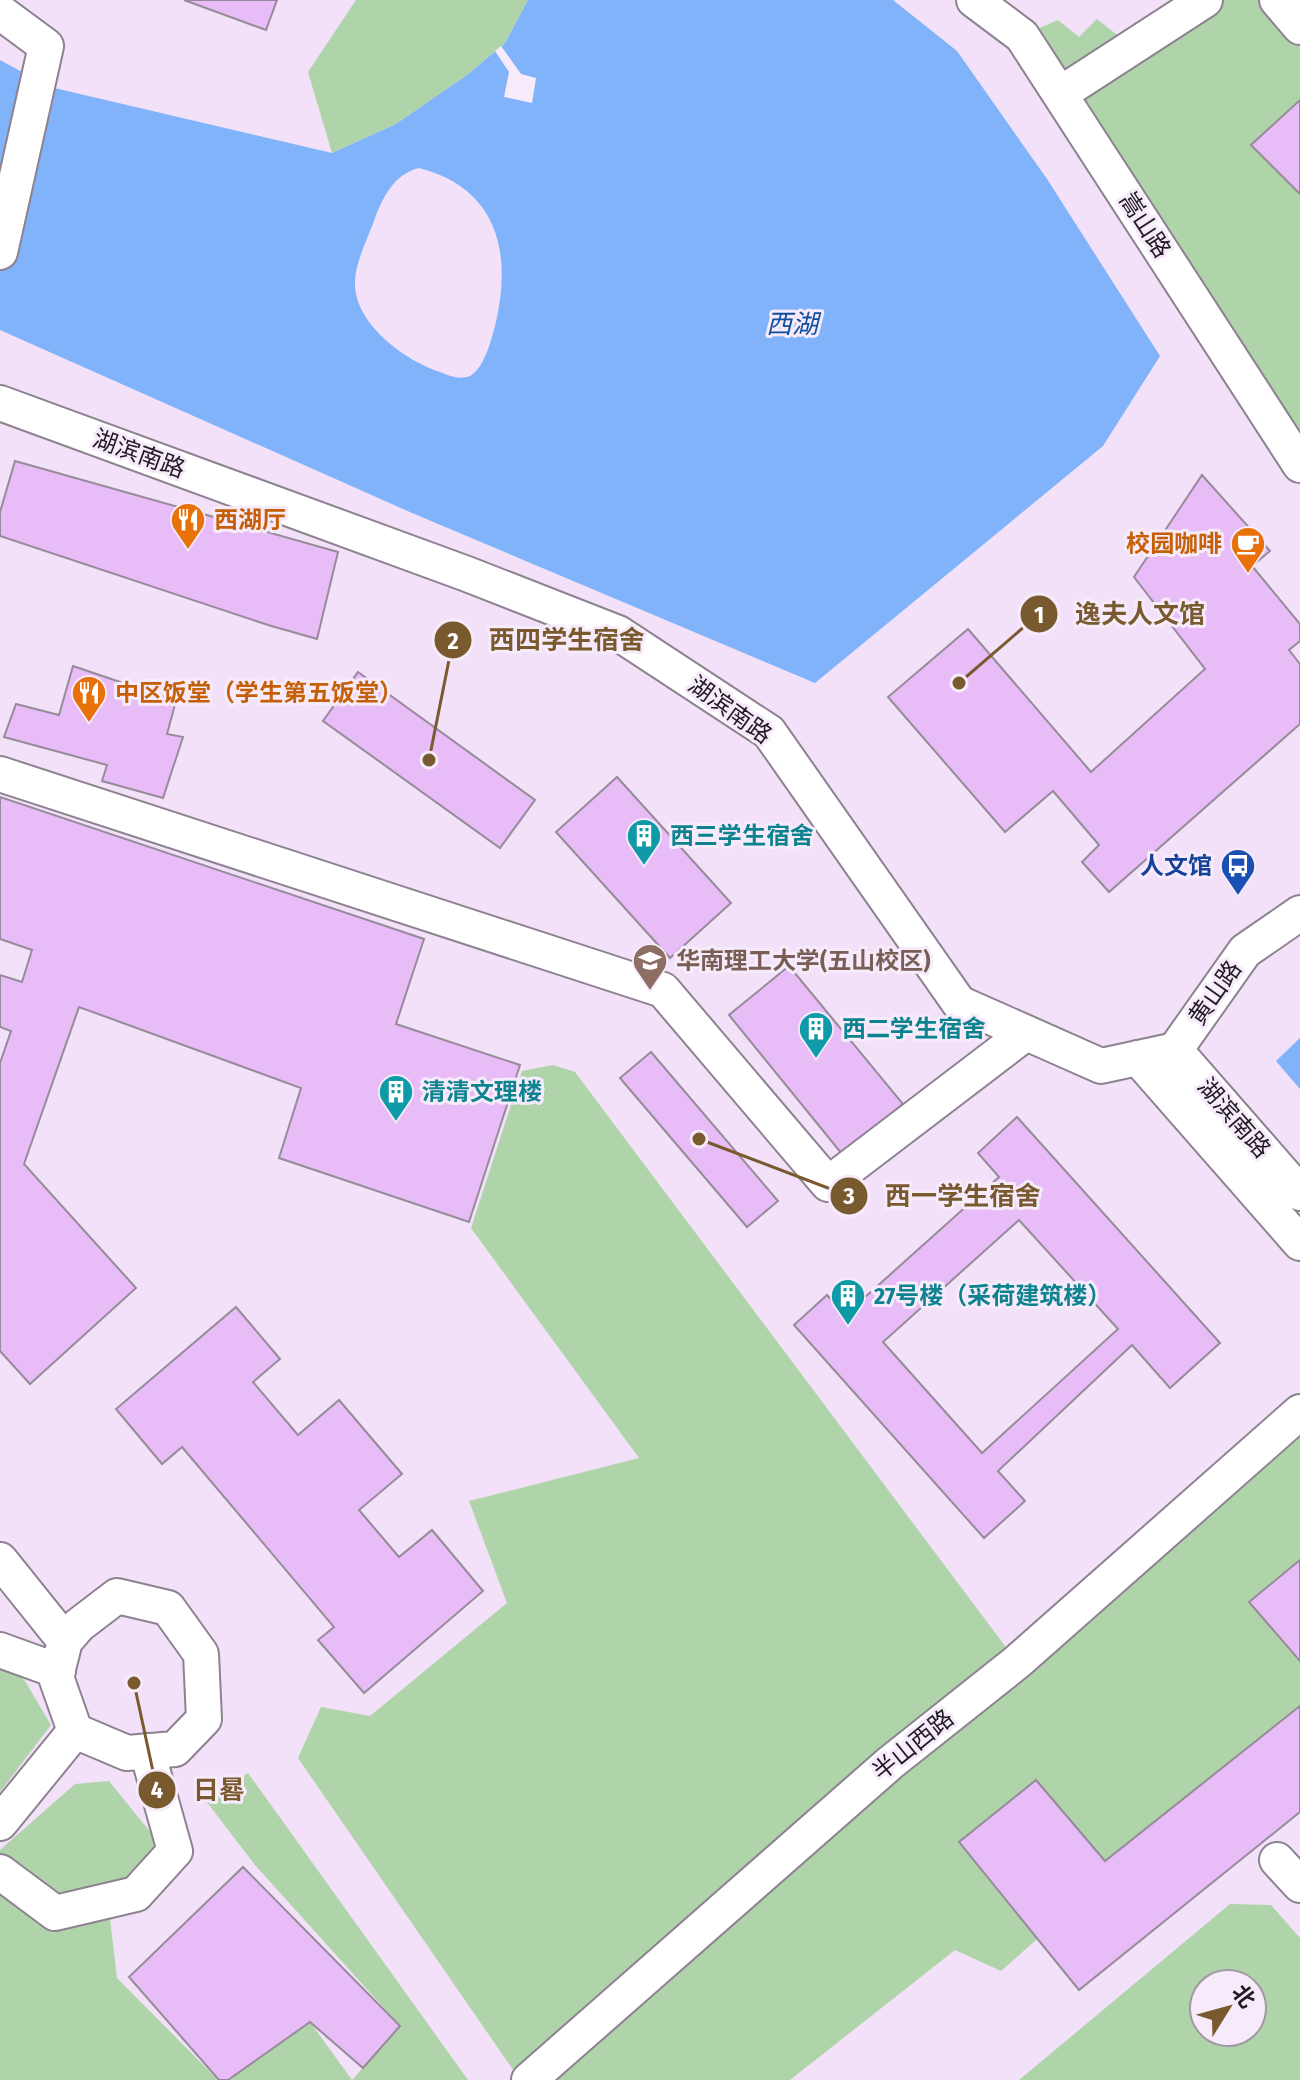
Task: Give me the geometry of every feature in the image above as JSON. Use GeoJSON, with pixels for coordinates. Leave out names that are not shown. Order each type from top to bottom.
{"type":"FeatureCollection","features":[{"type":"Feature","properties":{"kind":"street","name":"嵩山路"},"geometry":{"type":"LineString","coordinates":[[974,0],[1022,36],[1300,465]]}},
{"type":"Feature","properties":{"kind":"street"},"geometry":{"type":"LineString","coordinates":[[1060,94],[1205,0]]}},
{"type":"Feature","properties":{"kind":"street"},"geometry":{"type":"LineString","coordinates":[[1277,0],[1300,27]]}},
{"type":"Feature","properties":{"kind":"street"},"geometry":{"type":"LineString","coordinates":[[0,12],[43,59],[0,252]]}},
{"type":"Feature","properties":{"kind":"street","name":"湖滨南路"},"geometry":{"type":"LineString","coordinates":[[0,403],[467,574],[618,633],[769,732],[959,1003],[1101,1066],[1175,1050],[1300,1193]]}},
{"type":"Feature","properties":{"kind":"street"},"geometry":{"type":"LineString","coordinates":[[0,774],[663,990],[828,1184],[1026,1033]]}},
{"type":"Feature","properties":{"kind":"street","name":"黄山路"},"geometry":{"type":"LineString","coordinates":[[1175,1050],[1245,951],[1300,913]]}},
{"type":"Feature","properties":{"kind":"street"},"geometry":{"type":"LineString","coordinates":[[1138,1058],[1300,1243]]}},
{"type":"Feature","properties":{"kind":"street","name":"半山西路"},"geometry":{"type":"LineString","coordinates":[[529,2080],[890,1763],[1017,1662],[1300,1412]]}},
{"type":"Feature","properties":{"kind":"street"},"geometry":{"type":"LineString","coordinates":[[0,1560],[61,1656]]}},
{"type":"Feature","properties":{"kind":"street"},"geometry":{"type":"LineString","coordinates":[[117,1596],[168,1608],[201,1654],[204,1719],[175,1749],[127,1753],[75,1731],[56,1677],[61,1656],[79,1625],[117,1596]]}},
{"type":"Feature","properties":{"kind":"street"},"geometry":{"type":"LineString","coordinates":[[0,1650],[61,1656]]}},
{"type":"Feature","properties":{"kind":"street"},"geometry":{"type":"LineString","coordinates":[[0,1823],[75,1731]]}},
{"type":"Feature","properties":{"kind":"street"},"geometry":{"type":"LineString","coordinates":[[0,1872],[55,1913],[136,1894],[175,1851],[147,1751]]}},
{"type":"Feature","properties":{"kind":"street"},"geometry":{"type":"LineString","coordinates":[[1277,1860],[1300,1885]]}},
{"type":"Feature","properties":{"kind":"shaded area","name":"华南理工大学(五山校区)"},"geometry":{"type":"Polygon","coordinates":[[[0,0],[1300,0],[1300,2080],[0,2080],[0,0]]]}},
{"type":"Feature","properties":{"kind":"green space"},"geometry":{"type":"Polygon","coordinates":[[[356,0],[528,0],[505,43],[467,75],[396,124],[332,153],[308,72],[356,0]]]}},
{"type":"Feature","properties":{"kind":"green space"},"geometry":{"type":"Polygon","coordinates":[[[1181,0],[1300,0],[1300,465],[1022,36],[1058,20],[1079,37],[1097,19],[1126,42],[1181,0]]]}},
{"type":"Feature","properties":{"kind":"green space"},"geometry":{"type":"Polygon","coordinates":[[[553,1065],[575,1072],[1017,1662],[1300,1412],[1300,1560],[1249,1603],[1300,1661],[1300,1706],[1001,1971],[955,1950],[790,2080],[520,2080],[298,1758],[321,1707],[370,1716],[507,1603],[469,1501],[639,1458],[471,1228],[522,1071],[553,1065]]]}},
{"type":"Feature","properties":{"kind":"green space"},"geometry":{"type":"Polygon","coordinates":[[[0,1659],[25,1681],[51,1725],[0,1792],[0,1659]]]}},
{"type":"Feature","properties":{"kind":"green space"},"geometry":{"type":"Polygon","coordinates":[[[248,1773],[468,2080],[352,2080],[400,2026],[255,1865],[206,1801],[248,1773]]]}},
{"type":"Feature","properties":{"kind":"green space"},"geometry":{"type":"Polygon","coordinates":[[[109,1781],[151,1833],[159,1858],[109,1910],[117,1978],[218,2080],[0,2080],[0,1850],[75,1784],[109,1781]]]}},
{"type":"Feature","properties":{"kind":"green space"},"geometry":{"type":"Polygon","coordinates":[[[1230,1904],[1271,1905],[1300,1938],[1300,2080],[1019,2080],[1230,1904]]]}},
{"type":"Feature","properties":{"kind":"green space"},"geometry":{"type":"Polygon","coordinates":[[[310,2022],[352,2080],[228,2080],[310,2022]]]}},
{"type":"Feature","properties":{"kind":"water","name":"西湖"},"geometry":{"type":"Polygon","coordinates":[[[528,0],[893,0],[957,51],[1047,179],[1160,356],[1103,446],[815,683],[412,513],[0,330],[0,60],[50,87],[332,153],[396,124],[467,75],[505,43],[528,0]],[[419,168],[410,171],[390,188],[362,253],[355,285],[364,314],[385,339],[427,367],[462,378],[475,372],[487,352],[496,322],[502,271],[493,226],[482,207],[445,177],[419,168]]]}},
{"type":"Feature","properties":{"kind":"water"},"geometry":{"type":"Polygon","coordinates":[[[1300,1038],[1300,1089],[1276,1061],[1300,1038]]]}},
{"type":"Feature","properties":{"kind":"pier"},"geometry":{"type":"Polygon","coordinates":[[[501,46],[521,74],[536,78],[532,103],[504,97],[509,72],[495,51],[501,46]]]}},
{"type":"Feature","properties":{"kind":"building"},"geometry":{"type":"Polygon","coordinates":[[[184,0],[277,0],[266,30],[184,0]]]}},
{"type":"Feature","properties":{"kind":"building"},"geometry":{"type":"Polygon","coordinates":[[[1300,100],[1300,194],[1251,145],[1300,100]]]}},
{"type":"Feature","properties":{"kind":"building","name":"西湖厅"},"geometry":{"type":"Polygon","coordinates":[[[15,461],[338,552],[317,639],[0,536],[0,512],[15,461]]]}},
{"type":"Feature","properties":{"kind":"building"},"geometry":{"type":"Polygon","coordinates":[[[1202,475],[1270,551],[1252,566],[1300,624],[1300,641],[1289,650],[1300,664],[1300,724],[1109,892],[1082,862],[1099,845],[1053,791],[1005,832],[888,697],[968,629],[1091,772],[1205,669],[1134,577],[1202,475]]]}},
{"type":"Feature","properties":{"kind":"building","name":"中区饭堂（学生第五饭堂）"},"geometry":{"type":"Polygon","coordinates":[[[73,666],[176,701],[167,734],[183,737],[163,798],[102,781],[107,765],[4,737],[16,704],[59,715],[73,666]]]}},
{"type":"Feature","properties":{"kind":"building"},"geometry":{"type":"Polygon","coordinates":[[[358,672],[535,800],[500,848],[323,721],[358,672]]]}},
{"type":"Feature","properties":{"kind":"building","name":"西三学生宿舍"},"geometry":{"type":"Polygon","coordinates":[[[617,777],[731,903],[670,958],[556,832],[617,777]]]}},
{"type":"Feature","properties":{"kind":"building","name":"清清文理楼"},"geometry":{"type":"Polygon","coordinates":[[[0,797],[424,939],[396,1024],[520,1065],[469,1222],[279,1158],[301,1088],[79,1007],[24,1164],[136,1288],[30,1384],[0,1351],[0,1063],[11,1031],[0,1027],[0,975],[22,982],[32,950],[0,939],[0,797]]]}},
{"type":"Feature","properties":{"kind":"building","name":"西二学生宿舍"},"geometry":{"type":"Polygon","coordinates":[[[789,966],[903,1104],[842,1154],[729,1015],[789,966]]]}},
{"type":"Feature","properties":{"kind":"building"},"geometry":{"type":"Polygon","coordinates":[[[651,1052],[778,1201],[747,1227],[620,1078],[651,1052]]]}},
{"type":"Feature","properties":{"kind":"building","name":"27号楼（采荷建筑楼）"},"geometry":{"type":"Polygon","coordinates":[[[1017,1117],[1220,1343],[1170,1388],[1132,1345],[998,1471],[1025,1501],[984,1538],[794,1325],[827,1295],[845,1315],[999,1177],[978,1153],[1017,1117]],[[1019,1220],[883,1342],[982,1453],[1118,1329],[1019,1220]]]}},
{"type":"Feature","properties":{"kind":"building"},"geometry":{"type":"Polygon","coordinates":[[[236,1307],[280,1359],[253,1382],[298,1435],[339,1400],[402,1474],[359,1510],[399,1557],[432,1530],[483,1591],[364,1693],[318,1640],[334,1627],[182,1447],[162,1464],[116,1409],[236,1307]]]}},
{"type":"Feature","properties":{"kind":"building"},"geometry":{"type":"Polygon","coordinates":[[[1300,1560],[1300,1661],[1249,1602],[1300,1560]]]}},
{"type":"Feature","properties":{"kind":"building"},"geometry":{"type":"Polygon","coordinates":[[[1300,1706],[1300,1812],[1079,1990],[959,1842],[1036,1780],[1105,1861],[1300,1706]]]}},
{"type":"Feature","properties":{"kind":"building"},"geometry":{"type":"Polygon","coordinates":[[[243,1867],[400,2026],[363,2068],[310,2022],[228,2080],[219,2080],[129,1977],[243,1867]]]}},
{"type":"Feature","properties":{"kind":"place","name":"西湖厅"},"geometry":{"type":"Point","coordinates":[188,551]}},
{"type":"Feature","properties":{"kind":"place","name":"校园咖啡"},"geometry":{"type":"Point","coordinates":[1248,575]}},
{"type":"Feature","properties":{"kind":"place","name":"逸夫人文馆"},"geometry":{"type":"Point","coordinates":[959,683]}},
{"type":"Feature","properties":{"kind":"place","name":"中区饭堂（学生第五饭堂）"},"geometry":{"type":"Point","coordinates":[89,724]}},
{"type":"Feature","properties":{"kind":"place","name":"西四学生宿舍"},"geometry":{"type":"Point","coordinates":[429,760]}},
{"type":"Feature","properties":{"kind":"place","name":"西三学生宿舍"},"geometry":{"type":"Point","coordinates":[644,867]}},
{"type":"Feature","properties":{"kind":"place","name":"人文馆"},"geometry":{"type":"Point","coordinates":[1238,897]}},
{"type":"Feature","properties":{"kind":"place","name":"华南理工大学(五山校区)"},"geometry":{"type":"Point","coordinates":[650,992]}},
{"type":"Feature","properties":{"kind":"place","name":"西二学生宿舍"},"geometry":{"type":"Point","coordinates":[816,1060]}},
{"type":"Feature","properties":{"kind":"place","name":"清清文理楼"},"geometry":{"type":"Point","coordinates":[396,1123]}},
{"type":"Feature","properties":{"kind":"place","name":"西一学生宿舍"},"geometry":{"type":"Point","coordinates":[699,1139]}},
{"type":"Feature","properties":{"kind":"place","name":"27号楼（采荷建筑楼）"},"geometry":{"type":"Point","coordinates":[848,1327]}},
{"type":"Feature","properties":{"kind":"place","name":"日晷"},"geometry":{"type":"Point","coordinates":[134,1683]}}]}
